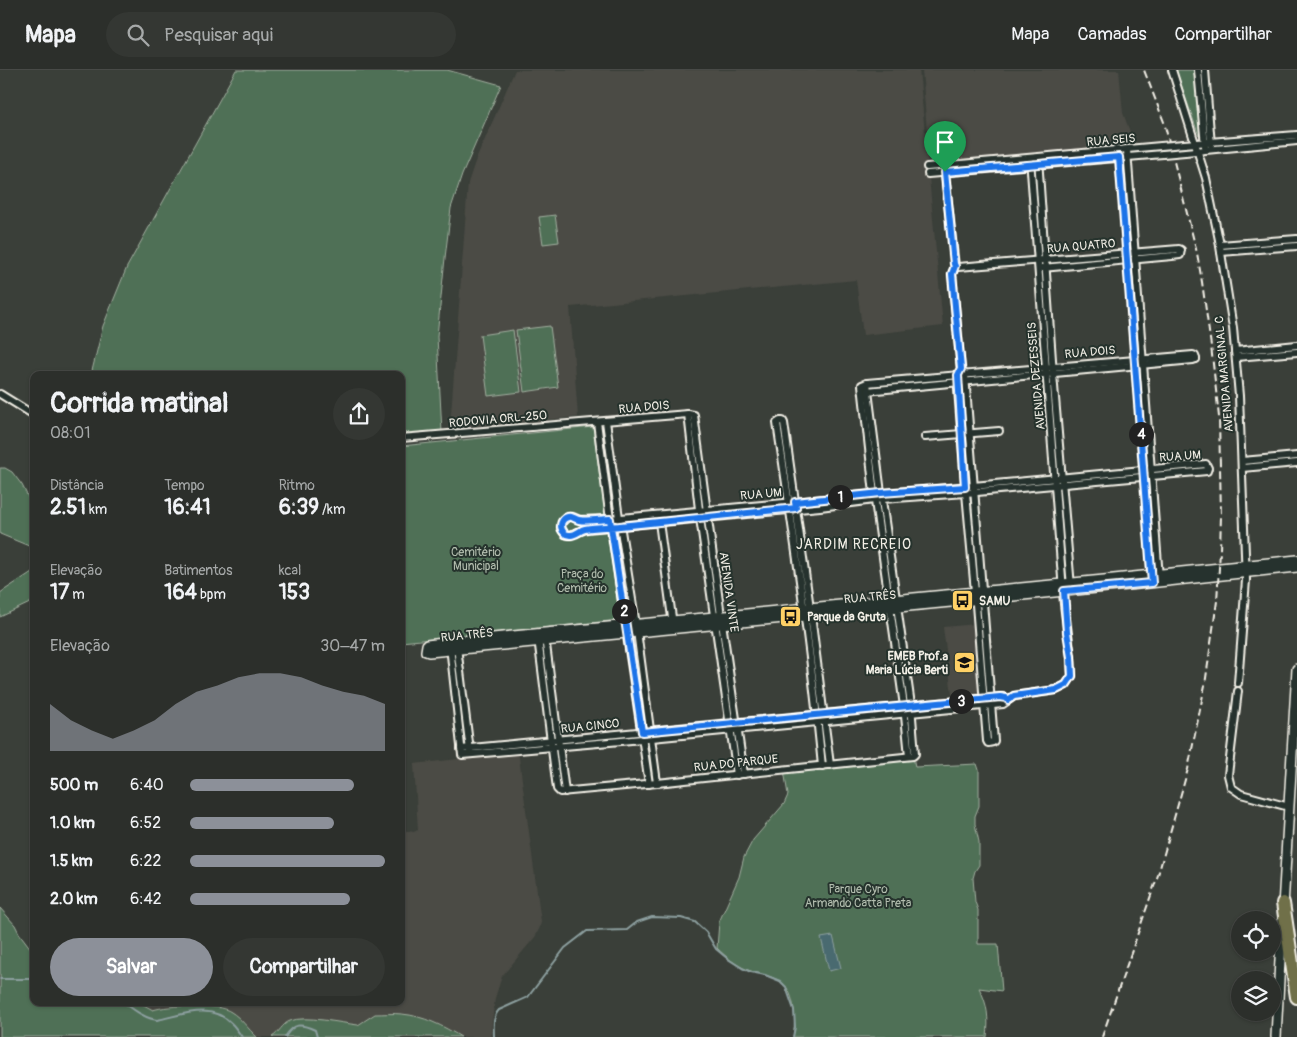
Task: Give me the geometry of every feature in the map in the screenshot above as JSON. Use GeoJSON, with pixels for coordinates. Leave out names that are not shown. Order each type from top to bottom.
{"type":"FeatureCollection","features":[{"type":"Feature","properties":{"kind":"highway"},"geometry":{"type":"LineString","coordinates":[[1283,904],[1297,997]]}},
{"type":"Feature","properties":{"kind":"street","name":"AVENIDA MARGINAL C"},"geometry":{"type":"LineString","coordinates":[[1172,70],[1204,146],[1206,178],[1221,248],[1236,354],[1246,569],[1238,683]]}},
{"type":"Feature","properties":{"kind":"street"},"geometry":{"type":"LineString","coordinates":[[1198,70],[1204,146]]}},
{"type":"Feature","properties":{"kind":"street"},"geometry":{"type":"LineString","coordinates":[[1204,146],[1205,70]]}},
{"type":"Feature","properties":{"kind":"street","name":"RUA SEIS"},"geometry":{"type":"LineString","coordinates":[[928,170],[1162,150],[1185,152],[1204,146],[1297,134]]}},
{"type":"Feature","properties":{"kind":"street","name":"RUA SEIS"},"geometry":{"type":"LineString","coordinates":[[1162,150],[1184,144],[1204,146],[1297,141]]}},
{"type":"Feature","properties":{"kind":"street"},"geometry":{"type":"LineString","coordinates":[[1127,153],[1131,257],[1155,579]]}},
{"type":"Feature","properties":{"kind":"street"},"geometry":{"type":"LineString","coordinates":[[1119,154],[1131,257]]}},
{"type":"Feature","properties":{"kind":"street","name":"AVENIDA DEZESSEIS"},"geometry":{"type":"LineString","coordinates":[[1008,700],[1014,696],[1056,690],[1066,685],[1072,676],[1067,632],[1068,587],[1050,371],[1039,269],[1042,261],[1034,161]]}},
{"type":"Feature","properties":{"kind":"street"},"geometry":{"type":"LineString","coordinates":[[947,169],[955,266],[952,274],[969,490],[988,702],[994,740],[988,743],[988,702]]}},
{"type":"Feature","properties":{"kind":"street"},"geometry":{"type":"LineString","coordinates":[[1221,248],[1297,239]]}},
{"type":"Feature","properties":{"kind":"street"},"geometry":{"type":"LineString","coordinates":[[1221,248],[1297,246]]}},
{"type":"Feature","properties":{"kind":"street","name":"RUA QUATRO"},"geometry":{"type":"LineString","coordinates":[[1039,269],[1172,253]]}},
{"type":"Feature","properties":{"kind":"street","name":"RUA QUATRO"},"geometry":{"type":"LineString","coordinates":[[955,266],[958,268],[1042,261],[1131,257]]}},
{"type":"Feature","properties":{"kind":"street","name":"AVENIDA DEZESSEIS"},"geometry":{"type":"LineString","coordinates":[[1042,261],[1046,268],[1050,371]]}},
{"type":"Feature","properties":{"kind":"street"},"geometry":{"type":"LineString","coordinates":[[1236,354],[1297,345]]}},
{"type":"Feature","properties":{"kind":"street"},"geometry":{"type":"LineString","coordinates":[[1236,354],[1297,352]]}},
{"type":"Feature","properties":{"kind":"street","name":"RUA DOIS"},"geometry":{"type":"LineString","coordinates":[[878,497],[865,388],[961,377],[1050,371],[1193,355],[1196,357],[1193,360],[1139,362]]}},
{"type":"Feature","properties":{"kind":"street"},"geometry":{"type":"LineString","coordinates":[[0,394],[30,413]]}},
{"type":"Feature","properties":{"kind":"street","name":"RUA DOIS"},"geometry":{"type":"LineString","coordinates":[[597,422],[690,414]]}},
{"type":"Feature","properties":{"kind":"street","name":"AVENIDA VINTE"},"geometry":{"type":"LineString","coordinates":[[690,414],[694,416],[703,514],[718,620],[729,727],[737,775]]}},
{"type":"Feature","properties":{"kind":"street"},"geometry":{"type":"LineString","coordinates":[[606,421],[636,628],[646,735]]}},
{"type":"Feature","properties":{"kind":"street"},"geometry":{"type":"LineString","coordinates":[[793,505],[777,424],[780,421],[783,421],[784,424],[821,718],[830,765]]}},
{"type":"Feature","properties":{"kind":"street"},"geometry":{"type":"LineString","coordinates":[[597,422],[626,629],[653,783]]}},
{"type":"Feature","properties":{"kind":"street","name":"RODOVIA ORL-250"},"geometry":{"type":"LineString","coordinates":[[405,438],[597,422]]}},
{"type":"Feature","properties":{"kind":"street"},"geometry":{"type":"LineString","coordinates":[[925,437],[999,431]]}},
{"type":"Feature","properties":{"kind":"street"},"geometry":{"type":"LineString","coordinates":[[1242,464],[1297,456]]}},
{"type":"Feature","properties":{"kind":"street"},"geometry":{"type":"LineString","coordinates":[[1242,464],[1297,463]]}},
{"type":"Feature","properties":{"kind":"street","name":"RUA UM"},"geometry":{"type":"LineString","coordinates":[[703,514],[659,522],[586,529],[570,535],[565,534],[561,527],[562,522],[568,517],[580,520],[703,514],[1147,473],[1207,471],[1208,468],[1206,464],[1147,473]]}},
{"type":"Feature","properties":{"kind":"street"},"geometry":{"type":"LineString","coordinates":[[878,497],[908,709]]}},
{"type":"Feature","properties":{"kind":"street"},"geometry":{"type":"LineString","coordinates":[[659,522],[673,624]]}},
{"type":"Feature","properties":{"kind":"street","name":"RUA TRÊS"},"geometry":{"type":"LineString","coordinates":[[454,646],[1155,579],[1246,569],[1297,560]]}},
{"type":"Feature","properties":{"kind":"street","name":"RUA TRÊS"},"geometry":{"type":"LineString","coordinates":[[1246,569],[1297,567]]}},
{"type":"Feature","properties":{"kind":"street","name":"AVENIDA VINTE"},"geometry":{"type":"LineString","coordinates":[[718,620],[738,726],[744,774]]}},
{"type":"Feature","properties":{"kind":"street"},"geometry":{"type":"LineString","coordinates":[[541,637],[555,744]]}},
{"type":"Feature","properties":{"kind":"street"},"geometry":{"type":"LineString","coordinates":[[454,646],[470,752]]}},
{"type":"Feature","properties":{"kind":"street","name":"RUA CINCO"},"geometry":{"type":"LineString","coordinates":[[454,646],[462,752],[908,709],[988,702],[1006,703],[1008,700]]}},
{"type":"Feature","properties":{"kind":"street"},"geometry":{"type":"LineString","coordinates":[[1276,1037],[1297,669]]}},
{"type":"Feature","properties":{"kind":"street"},"geometry":{"type":"LineString","coordinates":[[1238,690],[1228,775],[1232,787],[1241,794],[1289,807]]}},
{"type":"Feature","properties":{"kind":"street","name":"RUA DO PARQUE"},"geometry":{"type":"LineString","coordinates":[[555,744],[557,789],[562,792],[737,775],[911,756],[908,709]]}},
{"type":"Feature","properties":{"kind":"street"},"geometry":{"type":"LineString","coordinates":[[821,718],[822,766]]}},
{"type":"Feature","properties":{"kind":"shaded area"},"geometry":{"type":"Polygon","coordinates":[[[515,70],[919,70],[943,326],[863,335],[856,280],[570,307],[578,417],[450,428],[468,183],[475,162],[515,70]]]}},
{"type":"Feature","properties":{"kind":"shaded area"},"geometry":{"type":"Polygon","coordinates":[[[922,70],[1119,70],[1123,113],[1130,132],[1131,149],[930,167],[922,70]]]}},
{"type":"Feature","properties":{"kind":"shaded area","name":"EMEB Prof.ª Maria Lúcia Berti"},"geometry":{"type":"Polygon","coordinates":[[[977,624],[984,698],[953,701],[943,627],[977,624]]]}},
{"type":"Feature","properties":{"kind":"shaded area"},"geometry":{"type":"Polygon","coordinates":[[[518,750],[541,922],[535,937],[502,976],[495,998],[491,1037],[245,1037],[160,1017],[134,1006],[405,1006],[405,831],[414,832],[418,830],[414,764],[459,759],[461,756],[518,750]]]}},
{"type":"Feature","properties":{"kind":"green space"},"geometry":{"type":"Polygon","coordinates":[[[236,70],[447,70],[501,85],[462,175],[451,208],[437,336],[442,433],[405,435],[405,371],[92,371],[103,326],[127,267],[236,70]]]}},
{"type":"Feature","properties":{"kind":"green space"},"geometry":{"type":"Polygon","coordinates":[[[1176,70],[1196,70],[1201,135],[1198,133],[1176,70]]]}},
{"type":"Feature","properties":{"kind":"green space"},"geometry":{"type":"Polygon","coordinates":[[[555,215],[559,242],[543,244],[539,217],[555,215]]]}},
{"type":"Feature","properties":{"kind":"green space"},"geometry":{"type":"Polygon","coordinates":[[[550,326],[558,387],[524,392],[516,330],[550,326]]]}},
{"type":"Feature","properties":{"kind":"green space"},"geometry":{"type":"Polygon","coordinates":[[[513,330],[521,392],[488,396],[480,335],[513,330]]]}},
{"type":"Feature","properties":{"kind":"green space","name":"Cemitério Municipal"},"geometry":{"type":"Polygon","coordinates":[[[593,427],[620,620],[405,642],[405,446],[593,427]]]}},
{"type":"Feature","properties":{"kind":"green space"},"geometry":{"type":"Polygon","coordinates":[[[0,468],[5,468],[12,472],[22,485],[30,501],[30,547],[0,534],[0,468]]]}},
{"type":"Feature","properties":{"kind":"green space"},"geometry":{"type":"Polygon","coordinates":[[[30,573],[30,603],[0,617],[0,593],[30,573]]]}},
{"type":"Feature","properties":{"kind":"green space","name":"Parque Cyro Armando Catta Preta"},"geometry":{"type":"Polygon","coordinates":[[[913,756],[915,767],[977,764],[979,770],[979,806],[975,816],[975,824],[979,842],[979,865],[973,878],[975,902],[978,910],[978,944],[998,944],[1002,991],[979,988],[987,1012],[987,1037],[793,1037],[793,1006],[784,984],[775,978],[739,966],[717,948],[719,922],[739,877],[744,857],[753,840],[784,804],[788,795],[784,770],[913,756]]]}},
{"type":"Feature","properties":{"kind":"green space"},"geometry":{"type":"Polygon","coordinates":[[[0,908],[15,925],[30,948],[30,1006],[146,1006],[153,1010],[181,1006],[216,1007],[235,1014],[257,1037],[0,1037],[0,908]]]}},
{"type":"Feature","properties":{"kind":"green space"},"geometry":{"type":"Polygon","coordinates":[[[375,1014],[410,1015],[426,1019],[461,1037],[272,1037],[287,1022],[297,1019],[314,1019],[358,1025],[375,1014]]]}},
{"type":"Feature","properties":{"kind":"water"},"geometry":{"type":"Polygon","coordinates":[[[833,936],[841,968],[829,971],[821,938],[833,936]]]}},
{"type":"Feature","properties":{"kind":"waterway"},"geometry":{"type":"LineString","coordinates":[[494,1037],[494,1019],[499,1010],[528,997],[565,948],[587,931],[627,930],[637,922],[652,917],[681,918],[695,922],[706,932],[716,949],[728,959],[751,972],[780,981],[786,987],[794,1010],[795,1027],[793,1037]]}},
{"type":"Feature","properties":{"kind":"waterway"},"geometry":{"type":"LineString","coordinates":[[0,979],[30,979]]}},
{"type":"Feature","properties":{"kind":"waterway"},"geometry":{"type":"LineString","coordinates":[[128,1006],[144,1016],[157,1020],[186,1013],[215,1013],[224,1017],[232,1024],[242,1037]]}},
{"type":"Feature","properties":{"kind":"waterway"},"geometry":{"type":"LineString","coordinates":[[285,1037],[291,1029],[301,1025],[315,1030],[317,1037]]}},
{"type":"Feature","properties":{"kind":"railway"},"geometry":{"type":"LineString","coordinates":[[1102,1037],[1158,875],[1188,769],[1205,685],[1217,601],[1220,551],[1219,417],[1202,282],[1197,253],[1164,122],[1144,70]]}},
{"type":"Feature","properties":{"kind":"place","name":"SAMU"},"geometry":{"type":"Point","coordinates":[963,601]}},
{"type":"Feature","properties":{"kind":"place","name":"Parque da Gruta"},"geometry":{"type":"Point","coordinates":[791,617]}},
{"type":"Feature","properties":{"kind":"place","name":"EMEB Prof.ª Maria Lúcia Berti"},"geometry":{"type":"Point","coordinates":[964,663]}},
{"type":"Feature","properties":{"kind":"district","name":"JARDIM RECREIO"},"geometry":{"type":"Point","coordinates":[854,544]}},
{"type":"Feature","properties":{"kind":"route"},"geometry":{"type":"LineString","coordinates":[[945,172],[955,266],[952,274],[961,369],[958,375],[965,487],[795,502],[796,508],[611,527],[586,529],[573,535],[565,534],[562,531],[562,522],[568,517],[580,520],[610,519],[611,527],[620,584],[642,732],[1000,697],[1008,700],[1014,696],[1056,690],[1066,685],[1072,676],[1064,591],[1152,583],[1119,157],[945,172]]}},
{"type":"Feature","properties":{"kind":"park label","name":"Praça do Cemitério"},"geometry":{"type":"Point","coordinates":[582,581]}}]}
